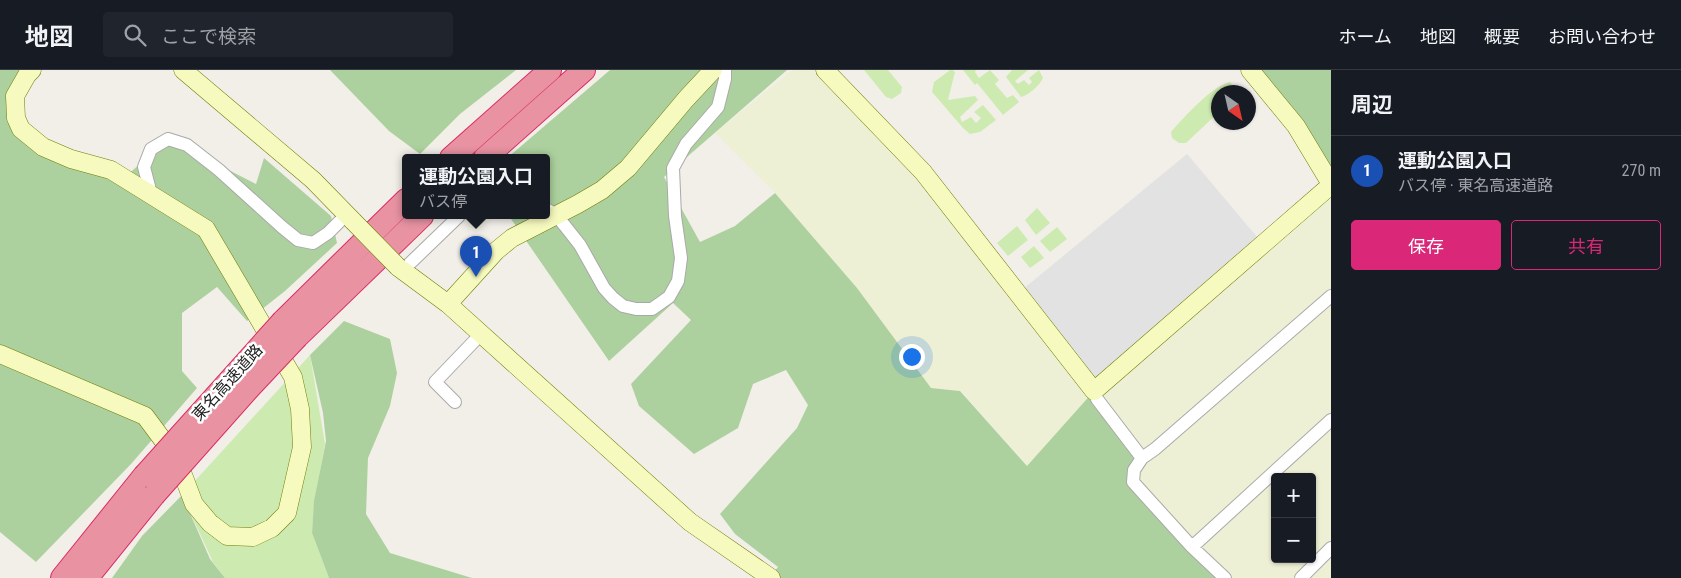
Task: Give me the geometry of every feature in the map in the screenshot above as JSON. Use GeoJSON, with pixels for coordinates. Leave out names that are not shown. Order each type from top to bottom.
{"type":"FeatureCollection","features":[{"type":"Feature","properties":{"kind":"highway"},"geometry":{"type":"LineString","coordinates":[[456,154],[550,70]]}},
{"type":"Feature","properties":{"kind":"highway"},"geometry":{"type":"LineString","coordinates":[[490,154],[584,70]]}},
{"type":"Feature","properties":{"kind":"highway","name":"東名高速道路"},"geometry":{"type":"LineString","coordinates":[[70,575],[149,486],[250,386],[290,329],[402,204]]}},
{"type":"Feature","properties":{"kind":"highway","name":"東名高速道路"},"geometry":{"type":"LineString","coordinates":[[290,329],[418,219]]}},
{"type":"Feature","properties":{"kind":"highway","name":"東名高速道路"},"geometry":{"type":"LineString","coordinates":[[70,575],[133,521],[149,486]]}},
{"type":"Feature","properties":{"kind":"highway"},"geometry":{"type":"LineString","coordinates":[[96,578],[133,521]]}},
{"type":"Feature","properties":{"kind":"street"},"geometry":{"type":"LineString","coordinates":[[0,354],[145,416],[177,459],[194,504],[210,523],[227,536],[253,537],[272,528],[287,513],[302,448],[300,409],[293,378],[206,229],[111,170],[71,159],[43,147],[21,129],[16,118],[15,96],[32,70]]}},
{"type":"Feature","properties":{"kind":"street"},"geometry":{"type":"LineString","coordinates":[[183,70],[313,180],[400,268],[448,304],[690,522],[771,578]]}},
{"type":"Feature","properties":{"kind":"street"},"geometry":{"type":"LineString","coordinates":[[713,70],[628,168],[602,190],[551,212],[580,244],[604,288],[623,306],[636,309],[652,309],[669,297],[678,280],[680,258],[674,216],[673,168],[686,144],[718,107],[725,70]]}},
{"type":"Feature","properties":{"kind":"street"},"geometry":{"type":"LineString","coordinates":[[825,70],[923,172],[1094,391],[1097,399],[1142,458]]}},
{"type":"Feature","properties":{"kind":"street"},"geometry":{"type":"LineString","coordinates":[[1094,391],[1331,184],[1296,126],[1250,70]]}},
{"type":"Feature","properties":{"kind":"street"},"geometry":{"type":"LineString","coordinates":[[151,194],[144,167],[150,149],[168,139],[187,145],[219,170],[298,240],[313,243],[350,218]]}},
{"type":"Feature","properties":{"kind":"street"},"geometry":{"type":"LineString","coordinates":[[400,268],[456,219]]}},
{"type":"Feature","properties":{"kind":"street"},"geometry":{"type":"LineString","coordinates":[[448,304],[496,251],[540,219]]}},
{"type":"Feature","properties":{"kind":"street"},"geometry":{"type":"LineString","coordinates":[[1225,578],[1192,547],[1133,482],[1134,470],[1142,458],[1155,449],[1331,296]]}},
{"type":"Feature","properties":{"kind":"street"},"geometry":{"type":"LineString","coordinates":[[455,402],[435,382],[481,334]]}},
{"type":"Feature","properties":{"kind":"street"},"geometry":{"type":"LineString","coordinates":[[1192,547],[1331,420]]}},
{"type":"Feature","properties":{"kind":"street"},"geometry":{"type":"LineString","coordinates":[[1301,578],[1331,548]]}},
{"type":"Feature","properties":{"kind":"green space"},"geometry":{"type":"Polygon","coordinates":[[[0,70],[41,70],[7,122],[71,159],[124,178],[168,139],[256,184],[264,158],[331,216],[337,243],[285,291],[247,321],[217,287],[182,313],[182,371],[197,388],[131,464],[36,562],[0,532],[0,70]]]}},
{"type":"Feature","properties":{"kind":"green space"},"geometry":{"type":"Polygon","coordinates":[[[330,70],[516,70],[460,114],[420,154],[389,131],[330,70]]]}},
{"type":"Feature","properties":{"kind":"green space"},"geometry":{"type":"Polygon","coordinates":[[[610,70],[787,70],[664,177],[700,242],[735,226],[775,193],[857,288],[931,388],[960,391],[1027,466],[1094,391],[1133,446],[1133,483],[1222,578],[769,578],[778,567],[735,534],[720,514],[797,428],[808,405],[786,370],[753,384],[738,428],[694,454],[639,406],[631,384],[691,320],[673,303],[609,361],[511,219],[550,219],[550,154],[512,154],[610,70]]]}},
{"type":"Feature","properties":{"kind":"green space"},"geometry":{"type":"Polygon","coordinates":[[[792,70],[824,70],[1088,383],[1331,185],[1331,578],[1226,578],[1027,466],[961,391],[923,387],[775,193],[715,133],[792,70]]]}},
{"type":"Feature","properties":{"kind":"green space"},"geometry":{"type":"Polygon","coordinates":[[[864,70],[888,70],[902,87],[901,93],[892,99],[886,97],[864,70]]]}},
{"type":"Feature","properties":{"kind":"green space"},"geometry":{"type":"Polygon","coordinates":[[[950,70],[955,72],[948,100],[975,96],[978,100],[960,117],[962,122],[971,117],[976,123],[981,118],[974,112],[983,105],[996,120],[980,132],[970,134],[932,92],[934,82],[950,70]]]}},
{"type":"Feature","properties":{"kind":"green space"},"geometry":{"type":"Polygon","coordinates":[[[963,70],[976,70],[975,72],[979,78],[990,70],[999,80],[995,84],[1007,98],[1013,95],[1019,102],[1003,115],[977,83],[975,85],[963,70]]]}},
{"type":"Feature","properties":{"kind":"green space"},"geometry":{"type":"Polygon","coordinates":[[[1012,70],[1028,70],[1015,81],[1018,84],[1024,80],[1029,85],[1032,82],[1029,78],[1039,70],[1043,78],[1034,89],[1021,97],[1006,77],[1012,70]]]}},
{"type":"Feature","properties":{"kind":"green space"},"geometry":{"type":"Polygon","coordinates":[[[1250,70],[1331,70],[1331,188],[1250,70]]]}},
{"type":"Feature","properties":{"kind":"green space"},"geometry":{"type":"Polygon","coordinates":[[[1211,92],[1211,120],[1186,143],[1179,143],[1172,138],[1171,132],[1211,92]]]}},
{"type":"Feature","properties":{"kind":"green space"},"geometry":{"type":"Polygon","coordinates":[[[1037,208],[1050,223],[1036,235],[1025,220],[1037,208]]]}},
{"type":"Feature","properties":{"kind":"green space"},"geometry":{"type":"Polygon","coordinates":[[[1017,226],[1028,240],[1008,256],[997,243],[1017,226]]]}},
{"type":"Feature","properties":{"kind":"green space"},"geometry":{"type":"Polygon","coordinates":[[[1057,227],[1067,239],[1050,252],[1040,241],[1057,227]]]}},
{"type":"Feature","properties":{"kind":"green space"},"geometry":{"type":"Polygon","coordinates":[[[1034,246],[1044,258],[1030,268],[1021,257],[1034,246]]]}},
{"type":"Feature","properties":{"kind":"green space"},"geometry":{"type":"Polygon","coordinates":[[[344,321],[390,339],[397,373],[390,406],[368,458],[366,514],[390,553],[472,578],[329,578],[312,533],[314,501],[326,441],[323,413],[310,355],[344,321]]]}},
{"type":"Feature","properties":{"kind":"green space"},"geometry":{"type":"Polygon","coordinates":[[[310,355],[325,444],[314,504],[312,533],[329,578],[225,578],[213,562],[182,495],[310,355]]]}},
{"type":"Feature","properties":{"kind":"green space"},"geometry":{"type":"Polygon","coordinates":[[[182,495],[210,559],[225,578],[112,578],[142,536],[182,495]]]}},
{"type":"Feature","properties":{"kind":"shaded area"},"geometry":{"type":"Polygon","coordinates":[[[1187,154],[1263,244],[1095,378],[1022,290],[1187,154]]]}},
{"type":"Feature","properties":{"kind":"place","name":"運動公園入口"},"geometry":{"type":"Point","coordinates":[476,277]}}]}
